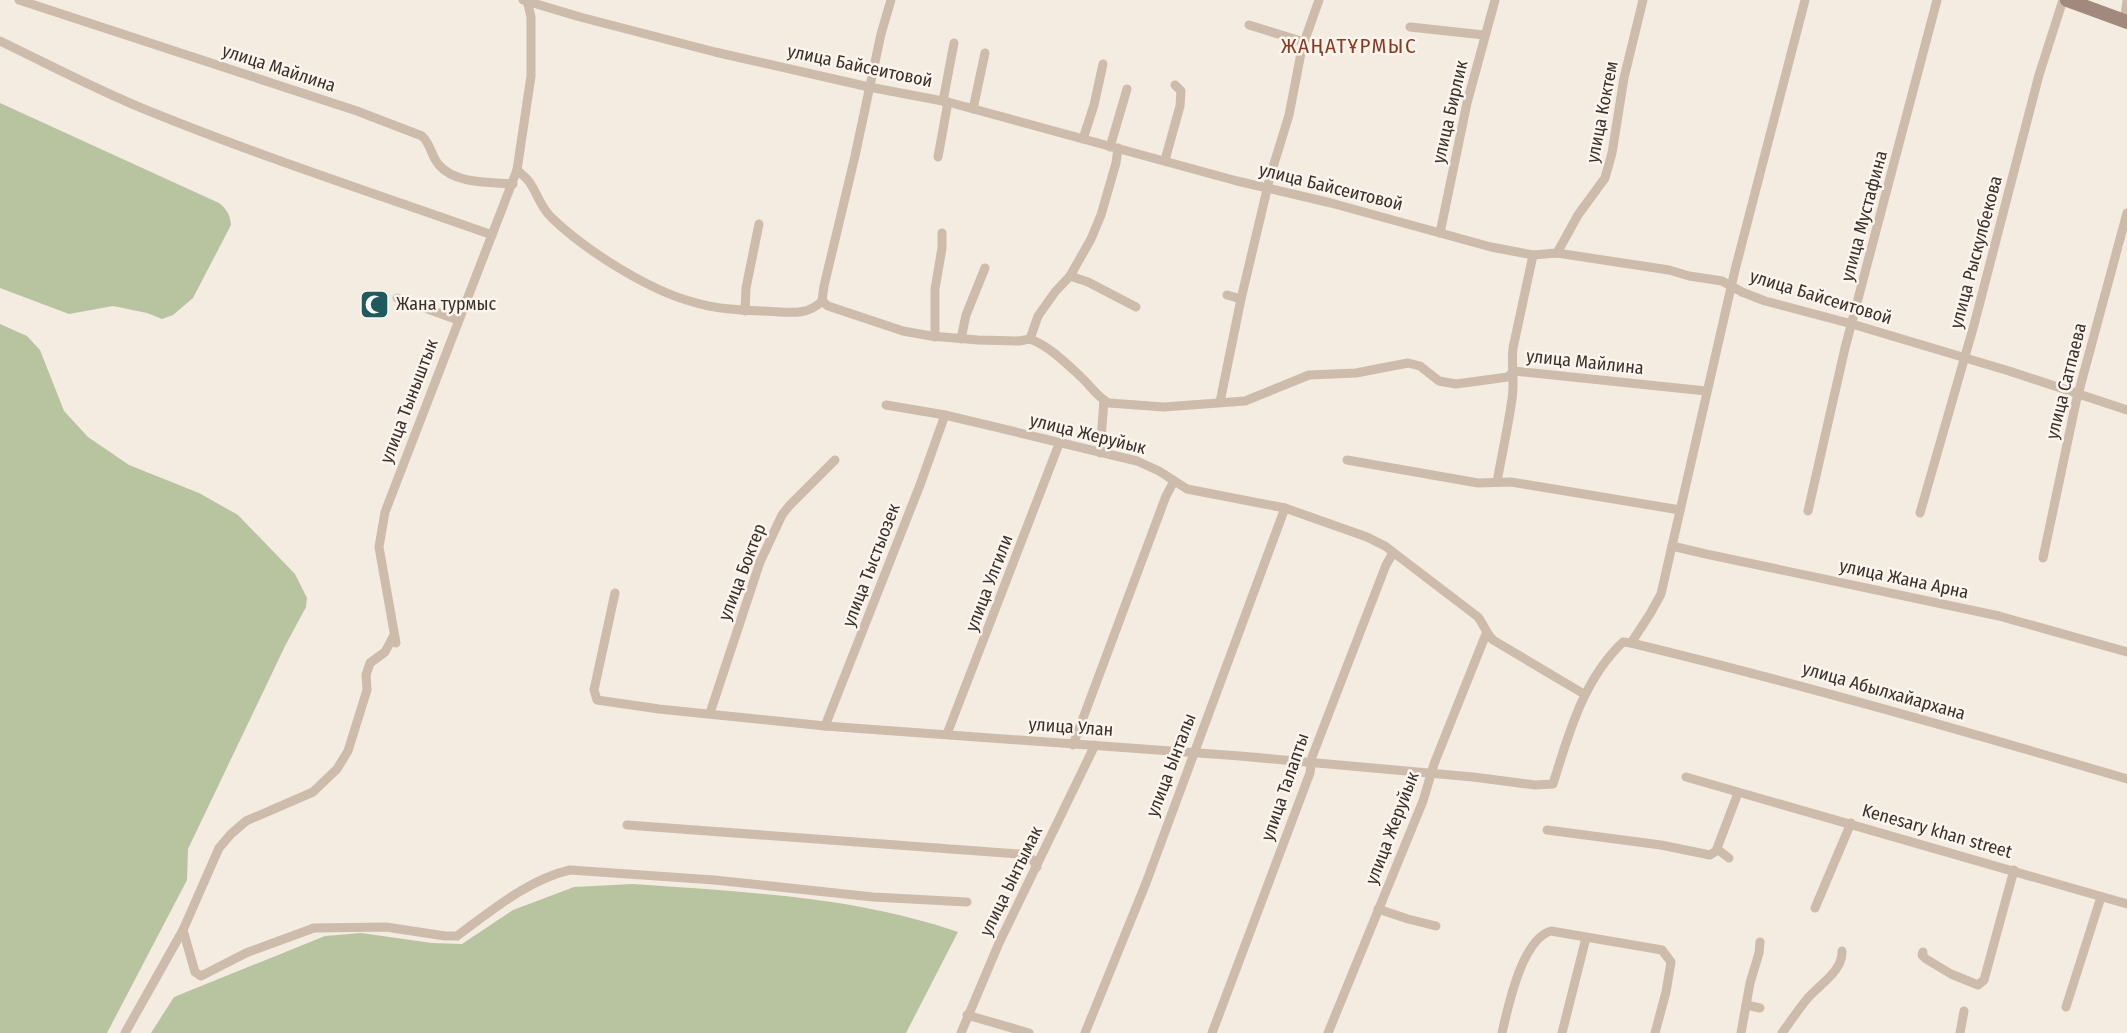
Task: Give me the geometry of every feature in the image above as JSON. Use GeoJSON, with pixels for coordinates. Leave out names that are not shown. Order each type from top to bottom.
{"type":"FeatureCollection","features":[{"type":"Feature","properties":{"kind":"street","name":"улица Майлина"},"geometry":{"type":"LineString","coordinates":[[19,0],[357,111],[422,136],[428,141],[439,166],[448,173],[464,178],[513,184]]}},
{"type":"Feature","properties":{"kind":"street"},"geometry":{"type":"LineString","coordinates":[[517,170],[529,181],[549,216],[571,236],[608,261],[656,287],[690,302],[728,310],[804,312],[815,309],[822,301],[880,34],[891,0]]}},
{"type":"Feature","properties":{"kind":"street"},"geometry":{"type":"LineString","coordinates":[[1220,402],[1241,298],[1269,189],[1270,177],[1295,89],[1304,42],[1319,0]]}},
{"type":"Feature","properties":{"kind":"street","name":"улица Бирлик"},"geometry":{"type":"LineString","coordinates":[[1440,233],[1467,103],[1495,0]]}},
{"type":"Feature","properties":{"kind":"street","name":"улица Коктем"},"geometry":{"type":"LineString","coordinates":[[1557,254],[1578,215],[1605,178],[1612,153],[1624,78],[1643,0]]}},
{"type":"Feature","properties":{"kind":"street"},"geometry":{"type":"LineString","coordinates":[[1584,694],[1614,651],[1623,642],[1631,643],[1661,594],[1706,391],[1761,166],[1805,0]]}},
{"type":"Feature","properties":{"kind":"street","name":"улица Мустафина"},"geometry":{"type":"LineString","coordinates":[[1808,511],[1845,348],[1937,0]]}},
{"type":"Feature","properties":{"kind":"street"},"geometry":{"type":"LineString","coordinates":[[2065,0],[2125,22],[2127,1]]}},
{"type":"Feature","properties":{"kind":"street","name":"улица Рыскулбекова"},"geometry":{"type":"LineString","coordinates":[[1920,513],[1965,359],[2040,75],[2065,0]]}},
{"type":"Feature","properties":{"kind":"street","name":"улица Тыныштык"},"geometry":{"type":"LineString","coordinates":[[183,930],[219,848],[231,834],[246,821],[314,792],[337,769],[348,751],[367,690],[366,675],[370,663],[385,652],[395,639],[379,547],[385,512],[517,170],[531,76],[531,17],[526,1]]}},
{"type":"Feature","properties":{"kind":"street","name":"улица Байсеитовой"},"geometry":{"type":"LineString","coordinates":[[526,1],[570,15],[716,52],[946,102],[1269,189],[1533,255],[1557,254],[1669,270],[1689,276],[1722,281],[1765,301],[1852,324],[2127,410]]}},
{"type":"Feature","properties":{"kind":"street"},"geometry":{"type":"LineString","coordinates":[[1249,25],[1304,42]]}},
{"type":"Feature","properties":{"kind":"street"},"geometry":{"type":"LineString","coordinates":[[1410,27],[1484,35]]}},
{"type":"Feature","properties":{"kind":"street"},"geometry":{"type":"LineString","coordinates":[[0,41],[54,69],[144,109],[383,199],[492,235]]}},
{"type":"Feature","properties":{"kind":"street"},"geometry":{"type":"LineString","coordinates":[[938,157],[954,43]]}},
{"type":"Feature","properties":{"kind":"street"},"geometry":{"type":"LineString","coordinates":[[973,109],[986,53]]}},
{"type":"Feature","properties":{"kind":"street"},"geometry":{"type":"LineString","coordinates":[[1083,139],[1094,105],[1102,64]]}},
{"type":"Feature","properties":{"kind":"street"},"geometry":{"type":"LineString","coordinates":[[1166,160],[1180,106],[1181,91],[1175,85]]}},
{"type":"Feature","properties":{"kind":"street"},"geometry":{"type":"LineString","coordinates":[[1030,339],[1038,316],[1070,276],[1091,239],[1101,215],[1108,183],[1116,163],[1114,148],[1127,89]]}},
{"type":"Feature","properties":{"kind":"street","name":"улица Сатпаева"},"geometry":{"type":"LineString","coordinates":[[2043,558],[2078,394],[2127,213]]}},
{"type":"Feature","properties":{"kind":"street"},"geometry":{"type":"LineString","coordinates":[[745,310],[745,296],[759,224]]}},
{"type":"Feature","properties":{"kind":"street"},"geometry":{"type":"LineString","coordinates":[[935,337],[934,289],[942,248],[942,233]]}},
{"type":"Feature","properties":{"kind":"street"},"geometry":{"type":"LineString","coordinates":[[1497,482],[1512,400],[1514,348],[1533,255]]}},
{"type":"Feature","properties":{"kind":"street"},"geometry":{"type":"LineString","coordinates":[[961,339],[963,324],[985,268]]}},
{"type":"Feature","properties":{"kind":"street"},"geometry":{"type":"LineString","coordinates":[[1070,276],[1076,276],[1136,307]]}},
{"type":"Feature","properties":{"kind":"street"},"geometry":{"type":"LineString","coordinates":[[1227,295],[1241,298]]}},
{"type":"Feature","properties":{"kind":"street"},"geometry":{"type":"LineString","coordinates":[[397,298],[458,320]]}},
{"type":"Feature","properties":{"kind":"street"},"geometry":{"type":"LineString","coordinates":[[822,301],[828,306],[903,331],[961,339],[1019,341],[1030,339],[1049,349],[1104,400],[1100,453]]}},
{"type":"Feature","properties":{"kind":"street","name":"улица Майлина"},"geometry":{"type":"LineString","coordinates":[[1104,400],[1130,405],[1164,407],[1245,401],[1309,375],[1356,374],[1408,363],[1420,366],[1439,381],[1456,384],[1508,377],[1514,371],[1706,391]]}},
{"type":"Feature","properties":{"kind":"street","name":"улица Жеруйык"},"geometry":{"type":"LineString","coordinates":[[886,405],[945,416],[1137,461],[1159,471],[1187,489],[1286,508],[1357,533],[1385,546],[1478,617],[1484,625],[1486,634],[1450,722],[1423,801],[1328,1033]]}},
{"type":"Feature","properties":{"kind":"street","name":"улица Тыстыозек"},"geometry":{"type":"LineString","coordinates":[[825,726],[945,416]]}},
{"type":"Feature","properties":{"kind":"street","name":"улица Улгили"},"geometry":{"type":"LineString","coordinates":[[947,734],[1059,444]]}},
{"type":"Feature","properties":{"kind":"street","name":"улица Боктер"},"geometry":{"type":"LineString","coordinates":[[710,713],[760,562],[782,515],[835,460]]}},
{"type":"Feature","properties":{"kind":"street"},"geometry":{"type":"LineString","coordinates":[[1347,460],[1478,483],[1511,482],[1680,510]]}},
{"type":"Feature","properties":{"kind":"street"},"geometry":{"type":"LineString","coordinates":[[1073,745],[1166,496],[1174,481]]}},
{"type":"Feature","properties":{"kind":"street","name":"улица Ынталы"},"geometry":{"type":"LineString","coordinates":[[1085,1033],[1146,883],[1192,753],[1286,508]]}},
{"type":"Feature","properties":{"kind":"street","name":"улица Жана Арна"},"geometry":{"type":"LineString","coordinates":[[1672,546],[1999,616],[2127,652]]}},
{"type":"Feature","properties":{"kind":"street","name":"улица Талапты"},"geometry":{"type":"LineString","coordinates":[[1212,1033],[1312,764],[1316,746],[1386,565],[1394,554]]}},
{"type":"Feature","properties":{"kind":"street","name":"улица Улан"},"geometry":{"type":"LineString","coordinates":[[615,593],[594,690],[597,700],[659,709],[825,726],[1095,745],[1432,773],[1535,785],[1553,784],[1584,694]]}},
{"type":"Feature","properties":{"kind":"street","name":"улица Жеруйык"},"geometry":{"type":"LineString","coordinates":[[1486,634],[1584,694]]}},
{"type":"Feature","properties":{"kind":"street","name":"улица Абылхайархана"},"geometry":{"type":"LineString","coordinates":[[1631,643],[1794,683],[2127,779]]}},
{"type":"Feature","properties":{"kind":"street","name":"улица Ынтымак"},"geometry":{"type":"LineString","coordinates":[[961,1033],[999,943],[1095,745]]}},
{"type":"Feature","properties":{"kind":"street","name":"Kenesary khan street"},"geometry":{"type":"LineString","coordinates":[[1686,777],[2127,904]]}},
{"type":"Feature","properties":{"kind":"street"},"geometry":{"type":"LineString","coordinates":[[1547,830],[1641,842],[1710,855],[1714,854],[1717,849],[1738,793]]}},
{"type":"Feature","properties":{"kind":"street"},"geometry":{"type":"LineString","coordinates":[[1815,908],[1851,823]]}},
{"type":"Feature","properties":{"kind":"street"},"geometry":{"type":"LineString","coordinates":[[627,825],[1019,854],[1033,860],[1037,867]]}},
{"type":"Feature","properties":{"kind":"street"},"geometry":{"type":"LineString","coordinates":[[1717,849],[1729,858]]}},
{"type":"Feature","properties":{"kind":"street"},"geometry":{"type":"LineString","coordinates":[[183,930],[195,972],[201,976],[246,953],[314,928],[386,927],[457,936],[518,893],[559,872],[570,870],[714,880],[873,897],[967,902]]}},
{"type":"Feature","properties":{"kind":"street"},"geometry":{"type":"LineString","coordinates":[[1923,952],[1922,955],[1926,959],[1960,978],[1978,985],[1984,980],[2014,870]]}},
{"type":"Feature","properties":{"kind":"street"},"geometry":{"type":"LineString","coordinates":[[2066,1006],[2101,897]]}},
{"type":"Feature","properties":{"kind":"street"},"geometry":{"type":"LineString","coordinates":[[1378,909],[1408,920],[1436,926]]}},
{"type":"Feature","properties":{"kind":"street"},"geometry":{"type":"LineString","coordinates":[[125,1033],[183,930]]}},
{"type":"Feature","properties":{"kind":"street"},"geometry":{"type":"LineString","coordinates":[[1502,1033],[1523,960],[1540,938],[1546,932],[1551,931],[1662,950],[1671,962],[1655,1033]]}},
{"type":"Feature","properties":{"kind":"street"},"geometry":{"type":"LineString","coordinates":[[1562,1033],[1586,938]]}},
{"type":"Feature","properties":{"kind":"street"},"geometry":{"type":"LineString","coordinates":[[1740,1033],[1760,942]]}},
{"type":"Feature","properties":{"kind":"street"},"geometry":{"type":"LineString","coordinates":[[1782,1033],[1809,996],[1838,966],[1842,951]]}},
{"type":"Feature","properties":{"kind":"street"},"geometry":{"type":"LineString","coordinates":[[1746,1005],[1760,1008]]}},
{"type":"Feature","properties":{"kind":"street"},"geometry":{"type":"LineString","coordinates":[[1960,1033],[1964,1011]]}},
{"type":"Feature","properties":{"kind":"street"},"geometry":{"type":"LineString","coordinates":[[967,1015],[1029,1033]]}},
{"type":"Feature","properties":{"kind":"green space"},"geometry":{"type":"Polygon","coordinates":[[[0,103],[219,203],[224,208],[229,215],[231,225],[193,298],[173,315],[162,319],[147,313],[113,306],[69,314],[0,288],[0,103]]]}},
{"type":"Feature","properties":{"kind":"green space"},"geometry":{"type":"Polygon","coordinates":[[[0,324],[27,336],[40,350],[64,411],[88,437],[129,465],[199,493],[238,515],[295,574],[307,598],[306,607],[188,849],[187,880],[107,1033],[0,1033],[0,324]]]}},
{"type":"Feature","properties":{"kind":"green space"},"geometry":{"type":"Polygon","coordinates":[[[633,884],[757,893],[838,903],[879,910],[958,932],[906,1033],[151,1033],[174,997],[325,936],[361,933],[432,943],[462,944],[513,910],[574,887],[633,884]]]}},
{"type":"Feature","properties":{"kind":"place","name":"Жана турмыс"},"geometry":{"type":"Point","coordinates":[375,304]}},
{"type":"Feature","properties":{"kind":"district","name":"ЖАҢАТҰРМЫС"},"geometry":{"type":"Point","coordinates":[1349,46]}}]}
